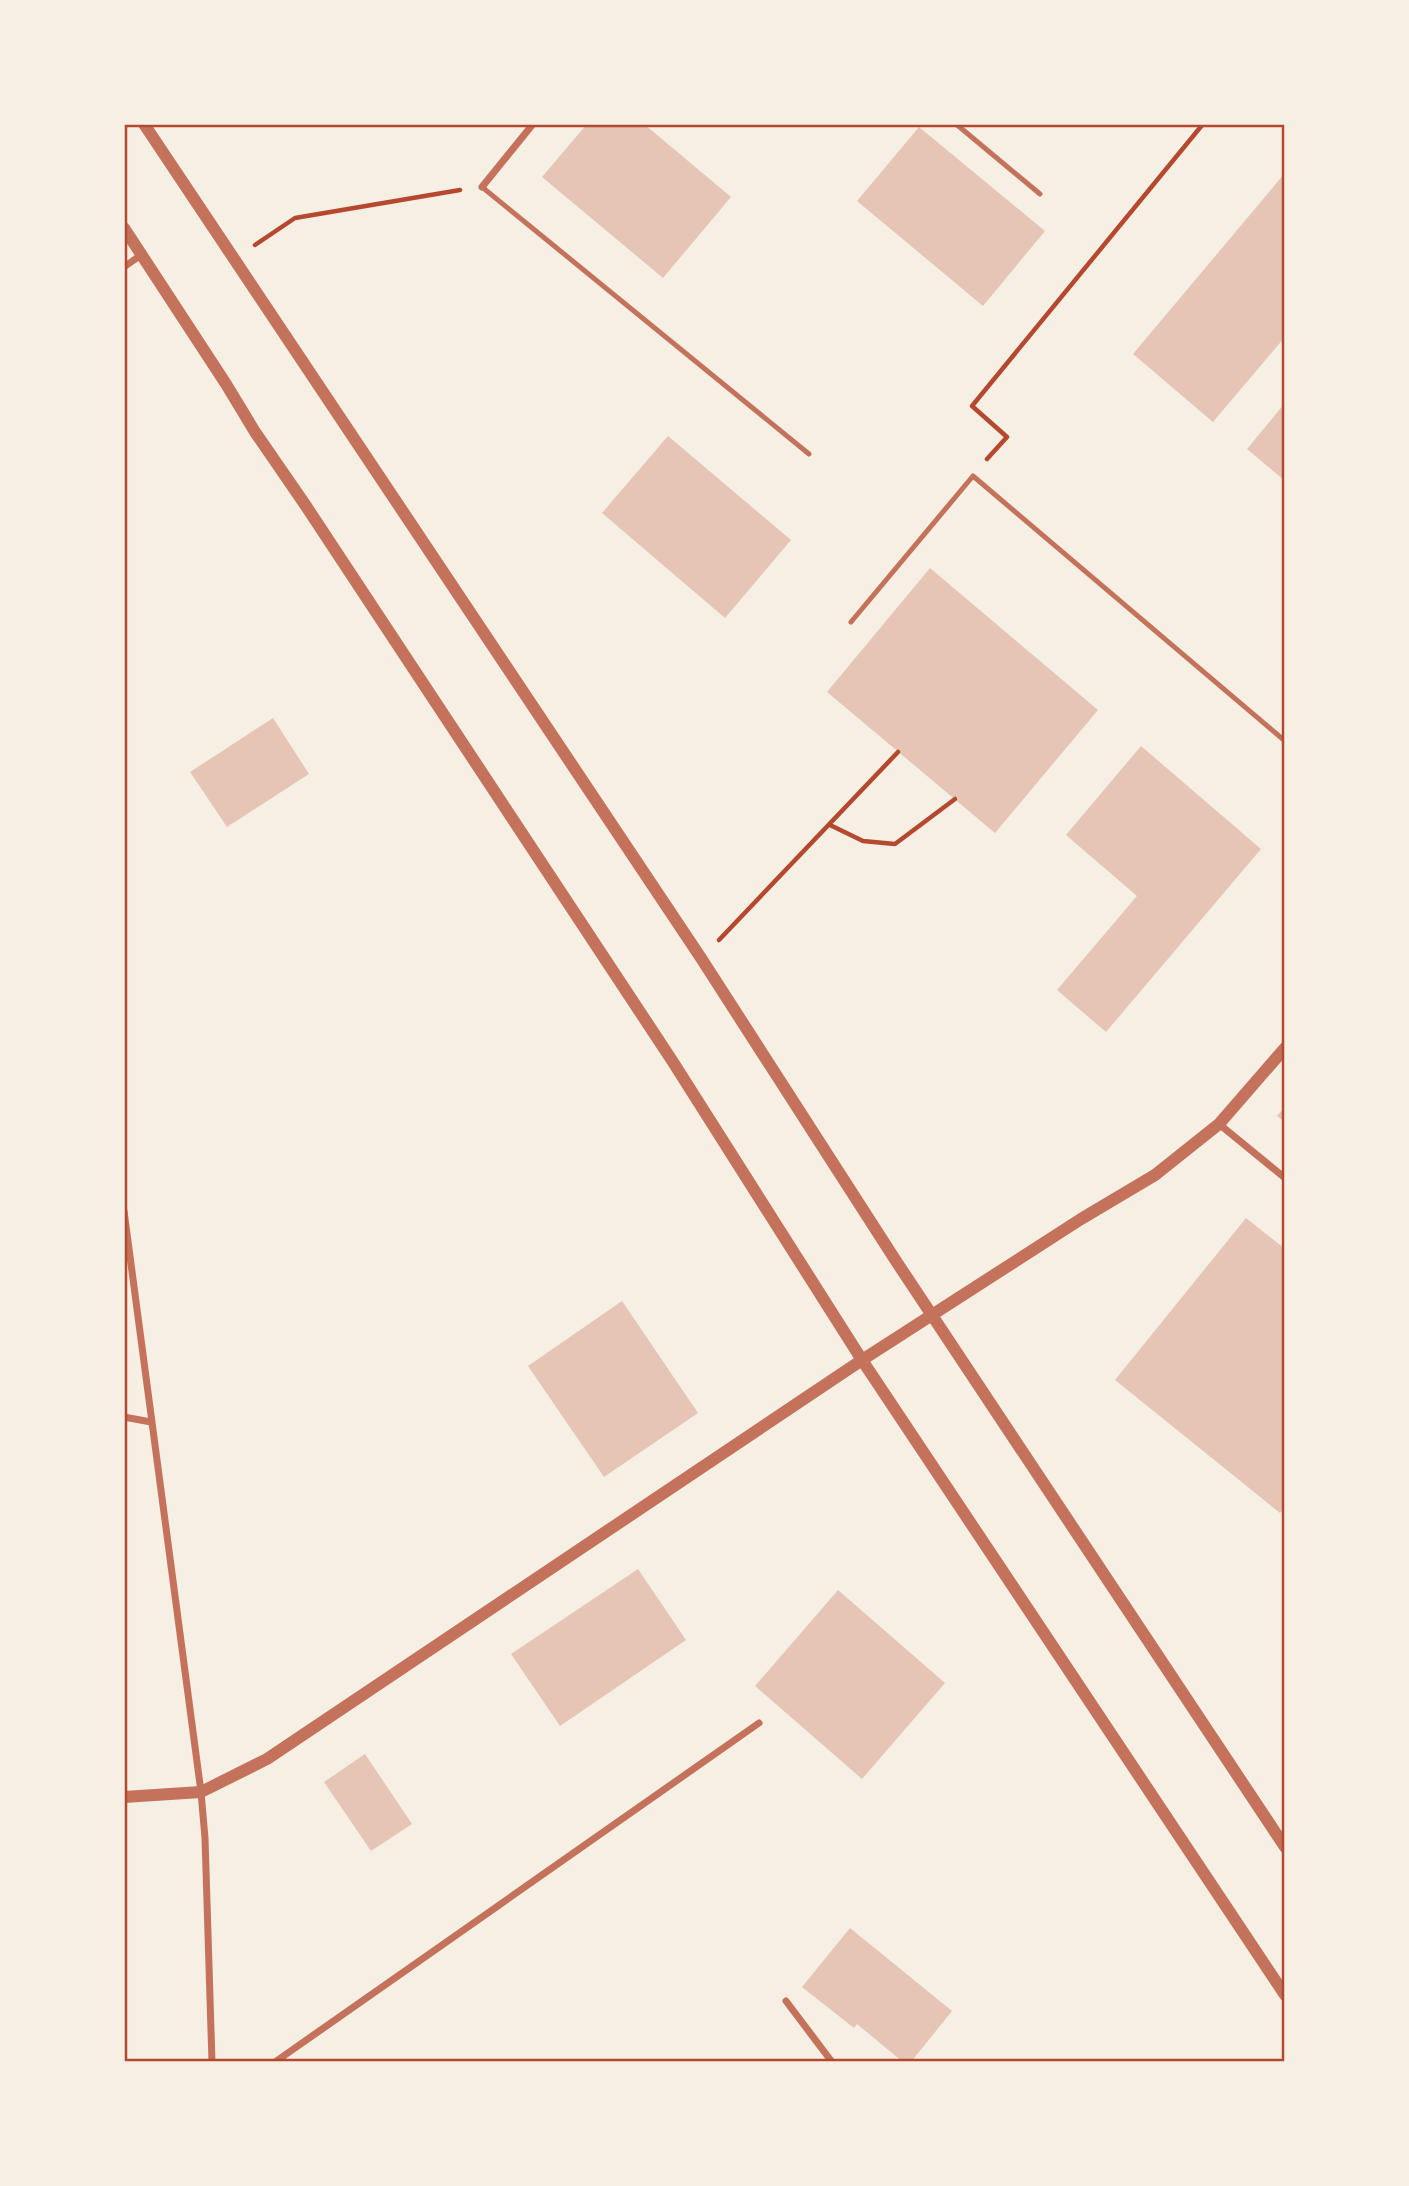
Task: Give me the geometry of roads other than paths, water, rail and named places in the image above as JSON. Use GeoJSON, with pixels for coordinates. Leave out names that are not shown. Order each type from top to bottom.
{"type":"FeatureCollection","features":[{"type":"Feature","properties":{"kind":"street"},"geometry":{"type":"LineString","coordinates":[[144,124],[701,958],[932,1315],[1285,1847]]}},
{"type":"Feature","properties":{"kind":"street"},"geometry":{"type":"LineString","coordinates":[[482,187],[533,124]]}},
{"type":"Feature","properties":{"kind":"street"},"geometry":{"type":"LineString","coordinates":[[124,228],[226,384],[254,432],[673,1062],[862,1360],[1285,1995]]}},
{"type":"Feature","properties":{"kind":"street"},"geometry":{"type":"LineString","coordinates":[[124,267],[141,256]]}},
{"type":"Feature","properties":{"kind":"street"},"geometry":{"type":"LineString","coordinates":[[124,1797],[201,1792],[267,1759],[862,1360],[1081,1219],[1155,1175],[1219,1124],[1285,1048]]}},
{"type":"Feature","properties":{"kind":"street"},"geometry":{"type":"LineString","coordinates":[[1219,1124],[1285,1178]]}},
{"type":"Feature","properties":{"kind":"street"},"geometry":{"type":"LineString","coordinates":[[124,1211],[201,1792],[205,1838],[212,2062]]}},
{"type":"Feature","properties":{"kind":"street"},"geometry":{"type":"LineString","coordinates":[[124,1417],[151,1422]]}},
{"type":"Feature","properties":{"kind":"street"},"geometry":{"type":"LineString","coordinates":[[275,2062],[759,1723]]}},
{"type":"Feature","properties":{"kind":"street"},"geometry":{"type":"LineString","coordinates":[[786,2001],[832,2062]]}},
{"type":"Feature","properties":{"kind":"lane"},"geometry":{"type":"LineString","coordinates":[[956,124],[1040,194]]}},
{"type":"Feature","properties":{"kind":"lane"},"geometry":{"type":"LineString","coordinates":[[482,187],[809,454]]}},
{"type":"Feature","properties":{"kind":"lane"},"geometry":{"type":"LineString","coordinates":[[851,622],[973,476],[1285,741]]}}]}
